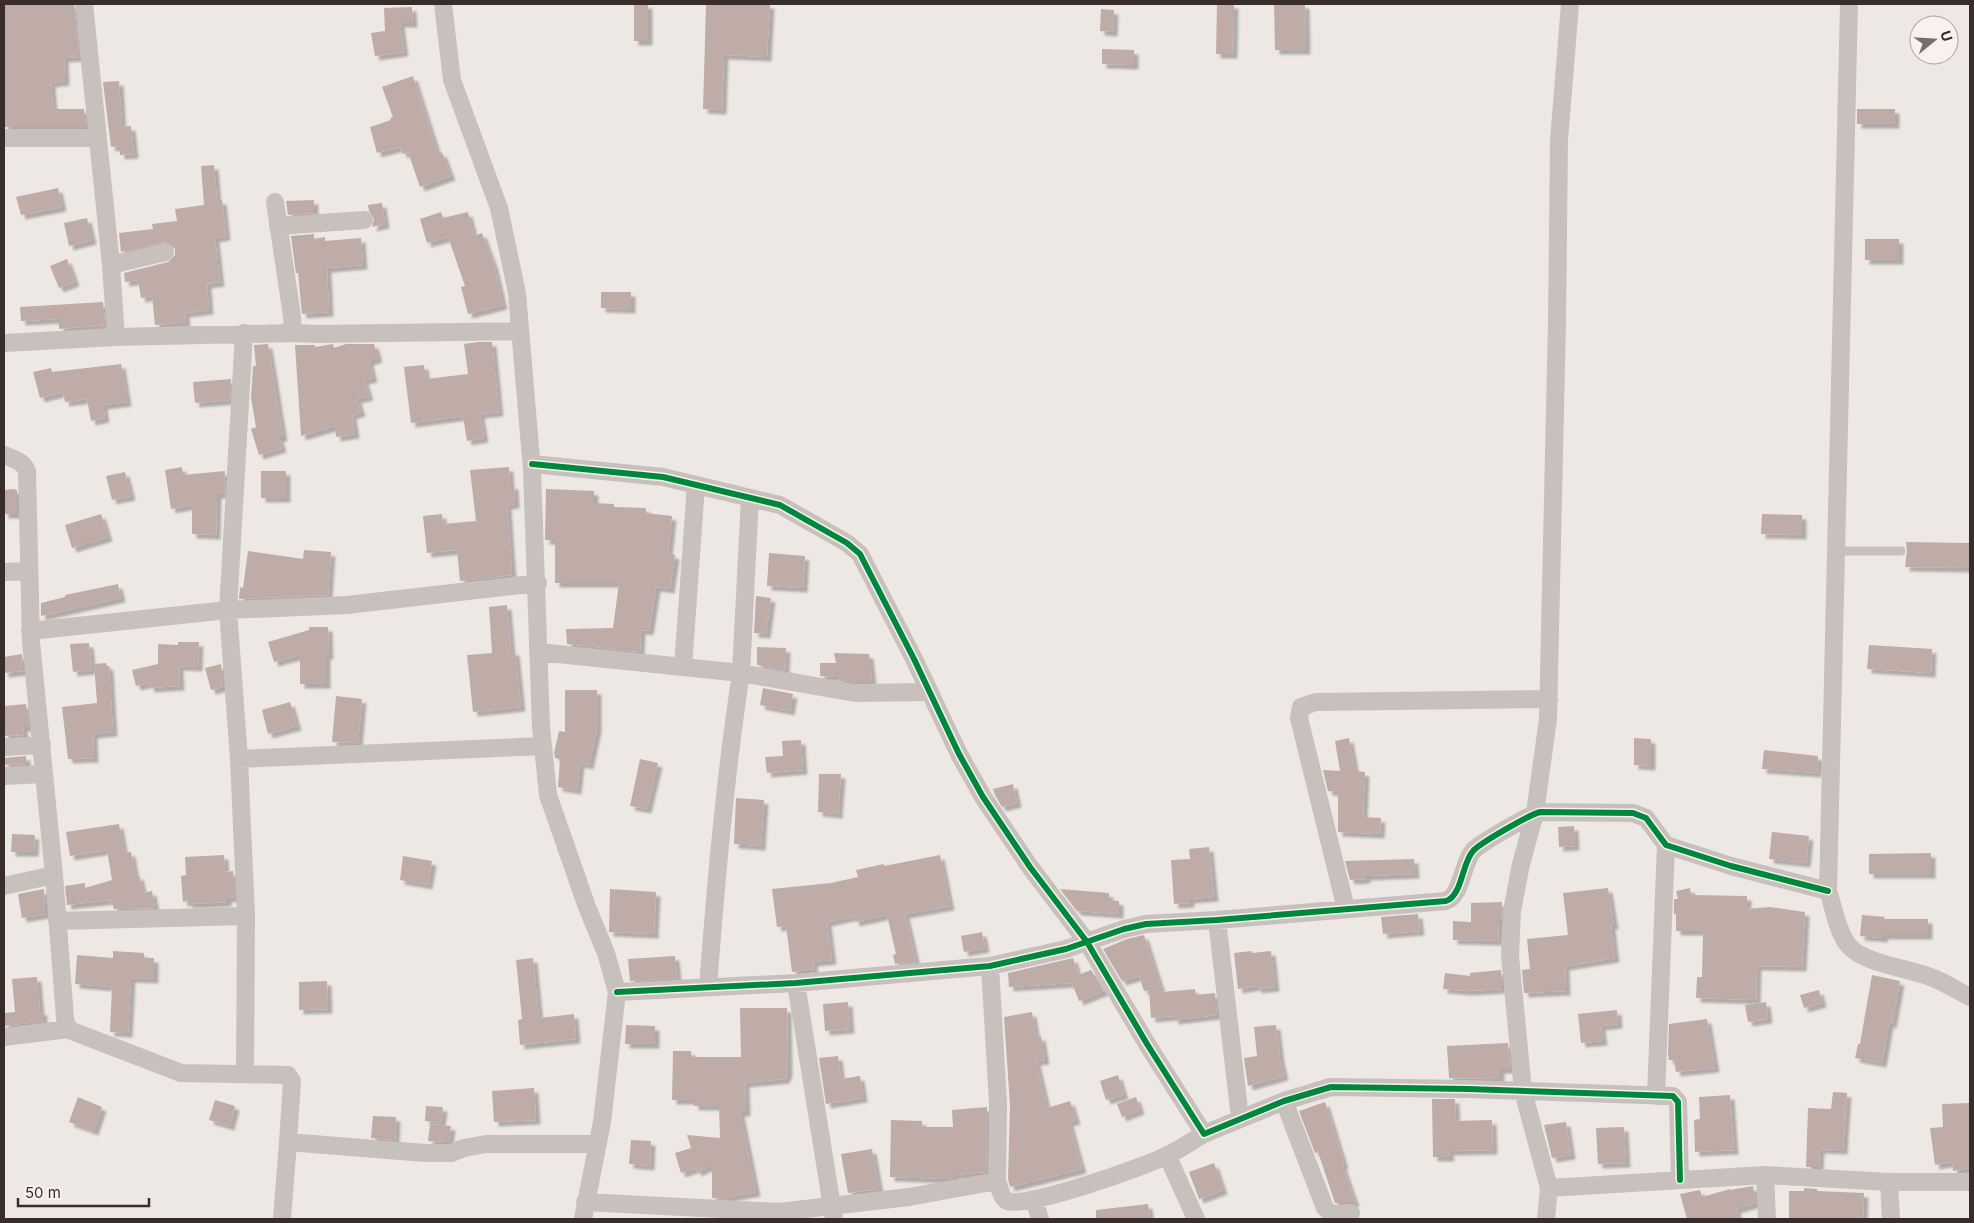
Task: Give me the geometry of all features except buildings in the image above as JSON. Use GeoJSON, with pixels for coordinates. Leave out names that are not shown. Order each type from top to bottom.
{"type":"FeatureCollection","features":[{"type":"Feature","properties":{"kind":"street"},"geometry":{"type":"LineString","coordinates":[[84,4],[111,264],[116,337]]}},
{"type":"Feature","properties":{"kind":"street"},"geometry":{"type":"LineString","coordinates":[[443,4],[452,80],[499,208],[517,293],[532,464],[543,746],[548,795],[587,907],[606,953],[617,992],[602,1122],[596,1144],[584,1211],[833,1213],[997,1181]]}},
{"type":"Feature","properties":{"kind":"street"},"geometry":{"type":"LineString","coordinates":[[1546,1219],[1548,1188],[1523,1091],[1510,956],[1512,911],[1521,864],[1535,813],[1547,736],[1557,322],[1559,140],[1570,4]]}},
{"type":"Feature","properties":{"kind":"street"},"geometry":{"type":"LineString","coordinates":[[1849,4],[1828,891],[1843,935],[1848,945],[1858,953],[1869,959],[1932,977],[1970,997]]}},
{"type":"Feature","properties":{"kind":"street"},"geometry":{"type":"LineString","coordinates":[[4,138],[97,138]]}},
{"type":"Feature","properties":{"kind":"street"},"geometry":{"type":"LineString","coordinates":[[275,202],[292,316],[292,332]]}},
{"type":"Feature","properties":{"kind":"street"},"geometry":{"type":"LineString","coordinates":[[278,226],[364,220]]}},
{"type":"Feature","properties":{"kind":"street"},"geometry":{"type":"LineString","coordinates":[[111,264],[166,252]]}},
{"type":"Feature","properties":{"kind":"street"},"geometry":{"type":"LineString","coordinates":[[4,343],[244,333],[292,332],[317,334],[520,330]]}},
{"type":"Feature","properties":{"kind":"street"},"geometry":{"type":"LineString","coordinates":[[244,333],[228,610],[239,759],[246,916],[244,1074]]}},
{"type":"Feature","properties":{"kind":"street"},"geometry":{"type":"LineString","coordinates":[[4,455],[20,462],[27,471],[30,631],[54,875],[65,1018],[69,1029],[72,1032],[180,1073],[288,1075],[292,1081],[282,1219]]}},
{"type":"Feature","properties":{"kind":"street"},"geometry":{"type":"LineString","coordinates":[[532,464],[663,477],[780,505],[847,543],[860,554],[930,692],[959,754],[983,797],[1030,867],[1087,942],[1147,1044],[1204,1134]]}},
{"type":"Feature","properties":{"kind":"street"},"geometry":{"type":"LineString","coordinates":[[683,667],[696,485]]}},
{"type":"Feature","properties":{"kind":"street"},"geometry":{"type":"LineString","coordinates":[[708,987],[719,849],[741,673],[750,498]]}},
{"type":"Feature","properties":{"kind":"street"},"geometry":{"type":"LineString","coordinates":[[4,572],[29,571]]}},
{"type":"Feature","properties":{"kind":"street"},"geometry":{"type":"LineString","coordinates":[[30,631],[228,610],[347,605],[538,583]]}},
{"type":"Feature","properties":{"kind":"street"},"geometry":{"type":"LineString","coordinates":[[539,652],[741,673],[856,693],[930,692]]}},
{"type":"Feature","properties":{"kind":"street"},"geometry":{"type":"LineString","coordinates":[[1346,909],[1299,718],[1301,707],[1316,702],[1549,700]]}},
{"type":"Feature","properties":{"kind":"street"},"geometry":{"type":"LineString","coordinates":[[4,747],[42,745]]}},
{"type":"Feature","properties":{"kind":"street"},"geometry":{"type":"LineString","coordinates":[[239,759],[543,746]]}},
{"type":"Feature","properties":{"kind":"street"},"geometry":{"type":"LineString","coordinates":[[4,776],[43,774]]}},
{"type":"Feature","properties":{"kind":"street"},"geometry":{"type":"LineString","coordinates":[[617,992],[796,983],[990,966],[1066,949],[1124,929],[1146,924],[1217,920],[1450,899],[1455,894],[1468,859],[1474,850],[1535,813],[1633,813],[1646,818],[1666,845],[1731,866],[1828,891]]}},
{"type":"Feature","properties":{"kind":"street"},"geometry":{"type":"LineString","coordinates":[[1656,1096],[1666,845]]}},
{"type":"Feature","properties":{"kind":"street"},"geometry":{"type":"LineString","coordinates":[[4,886],[54,875]]}},
{"type":"Feature","properties":{"kind":"street"},"geometry":{"type":"LineString","coordinates":[[58,921],[246,916]]}},
{"type":"Feature","properties":{"kind":"street"},"geometry":{"type":"LineString","coordinates":[[1217,920],[1240,1118]]}},
{"type":"Feature","properties":{"kind":"street"},"geometry":{"type":"LineString","coordinates":[[990,966],[998,1103],[997,1181],[1003,1198],[1007,1201],[1018,1202],[1034,1199],[1118,1175],[1168,1155],[1204,1134],[1240,1118],[1331,1086],[1673,1096],[1678,1102],[1680,1180]]}},
{"type":"Feature","properties":{"kind":"street"},"geometry":{"type":"LineString","coordinates":[[796,983],[833,1213]]}},
{"type":"Feature","properties":{"kind":"street"},"geometry":{"type":"LineString","coordinates":[[4,1037],[69,1029]]}},
{"type":"Feature","properties":{"kind":"street"},"geometry":{"type":"LineString","coordinates":[[1284,1101],[1325,1208],[1330,1214],[1351,1213]]}},
{"type":"Feature","properties":{"kind":"street"},"geometry":{"type":"LineString","coordinates":[[288,1142],[442,1153],[451,1153],[464,1148],[486,1144],[596,1144]]}},
{"type":"Feature","properties":{"kind":"street"},"geometry":{"type":"LineString","coordinates":[[1168,1155],[1196,1219]]}},
{"type":"Feature","properties":{"kind":"street"},"geometry":{"type":"LineString","coordinates":[[1548,1188],[1765,1175],[1866,1182],[1970,1182]]}},
{"type":"Feature","properties":{"kind":"street"},"geometry":{"type":"LineString","coordinates":[[1765,1175],[1767,1219]]}},
{"type":"Feature","properties":{"kind":"street"},"geometry":{"type":"LineString","coordinates":[[1889,1182],[1891,1219]]}},
{"type":"Feature","properties":{"kind":"street"},"geometry":{"type":"LineString","coordinates":[[1034,1199],[1040,1219]]}},
{"type":"Feature","properties":{"kind":"lane"},"geometry":{"type":"LineString","coordinates":[[1836,551],[1901,551]]}},
{"type":"Feature","properties":{"kind":"cycle path"},"geometry":{"type":"LineString","coordinates":[[532,464],[663,477],[780,505],[847,543],[860,554],[914,659],[959,754],[983,797],[1030,867],[1087,942],[1147,1044],[1204,1134],[1284,1101],[1331,1087],[1468,1089],[1673,1096],[1678,1102],[1680,1180]]}},
{"type":"Feature","properties":{"kind":"cycle path"},"geometry":{"type":"LineString","coordinates":[[617,992],[796,983],[990,966],[1066,949],[1124,929],[1146,924],[1446,901],[1451,898],[1459,886],[1466,863],[1473,851],[1505,830],[1540,812],[1633,813],[1646,818],[1666,845],[1731,866],[1828,891]]}}]}
